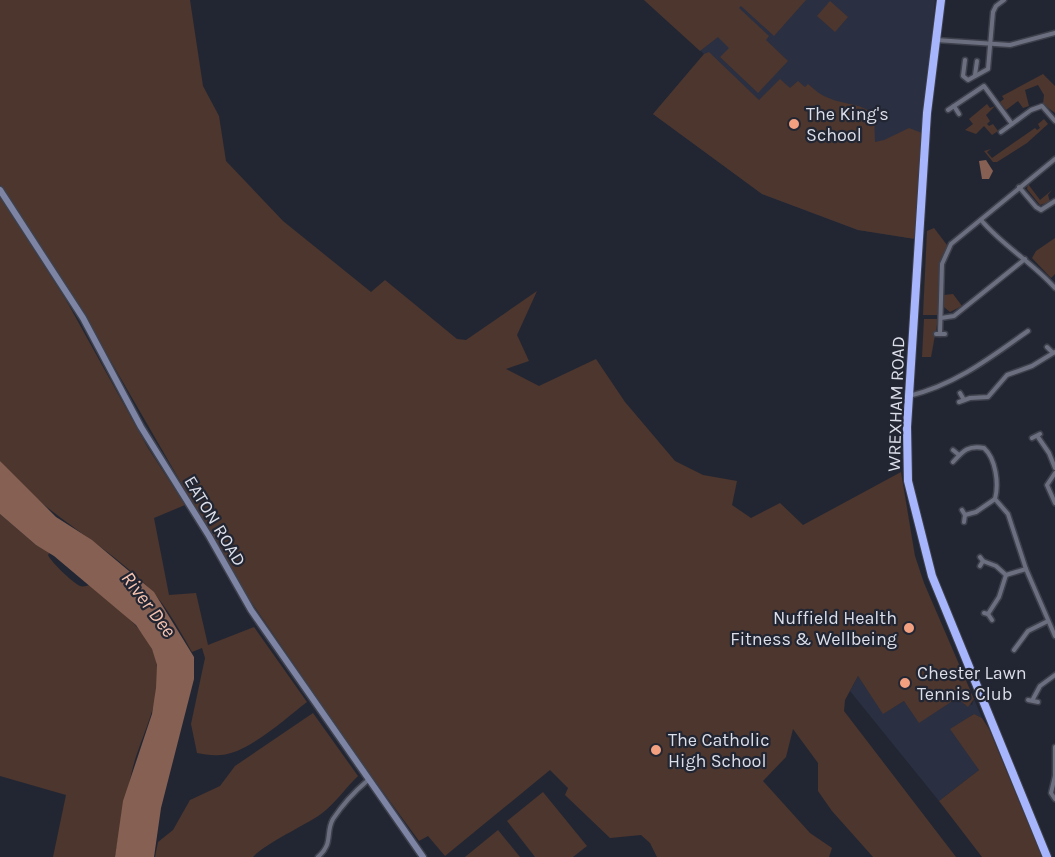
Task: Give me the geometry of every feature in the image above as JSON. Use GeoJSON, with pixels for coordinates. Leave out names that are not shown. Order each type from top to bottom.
{"type":"FeatureCollection","features":[{"type":"Feature","properties":{"kind":"highway","name":"WREXHAM ROAD"},"geometry":{"type":"LineString","coordinates":[[941,0],[926,133],[909,396],[908,481],[927,558],[952,627],[1047,857]]}},
{"type":"Feature","properties":{"kind":"street"},"geometry":{"type":"LineString","coordinates":[[965,60],[963,76],[969,80],[988,69],[993,12],[996,6],[1004,0]]}},
{"type":"Feature","properties":{"kind":"street"},"geometry":{"type":"LineString","coordinates":[[935,40],[1010,45],[1055,33]]}},
{"type":"Feature","properties":{"kind":"street"},"geometry":{"type":"LineString","coordinates":[[975,76],[977,62]]}},
{"type":"Feature","properties":{"kind":"street"},"geometry":{"type":"LineString","coordinates":[[948,110],[989,83]]}},
{"type":"Feature","properties":{"kind":"street"},"geometry":{"type":"LineString","coordinates":[[984,86],[1012,124]]}},
{"type":"Feature","properties":{"kind":"street"},"geometry":{"type":"LineString","coordinates":[[954,106],[959,114]]}},
{"type":"Feature","properties":{"kind":"street"},"geometry":{"type":"LineString","coordinates":[[1001,132],[1031,110],[1042,106],[1055,121]]}},
{"type":"Feature","properties":{"kind":"street"},"geometry":{"type":"LineString","coordinates":[[940,334],[942,264],[946,252],[956,237],[981,220],[1055,159]]}},
{"type":"Feature","properties":{"kind":"street"},"geometry":{"type":"LineString","coordinates":[[1020,187],[1041,210],[1054,199]]}},
{"type":"Feature","properties":{"kind":"street","name":"EATON ROAD"},"geometry":{"type":"LineString","coordinates":[[0,190],[83,318],[141,427],[209,536],[241,593],[367,780],[423,857]]}},
{"type":"Feature","properties":{"kind":"street"},"geometry":{"type":"LineString","coordinates":[[981,220],[1005,247],[1025,259],[1055,288]]}},
{"type":"Feature","properties":{"kind":"street"},"geometry":{"type":"LineString","coordinates":[[940,318],[954,316],[1025,259]]}},
{"type":"Feature","properties":{"kind":"street"},"geometry":{"type":"LineString","coordinates":[[909,396],[926,392],[969,373],[1028,331]]}},
{"type":"Feature","properties":{"kind":"street"},"geometry":{"type":"LineString","coordinates":[[960,393],[962,401],[988,397],[1007,375],[1032,366],[1054,352],[1047,348]]}},
{"type":"Feature","properties":{"kind":"street"},"geometry":{"type":"LineString","coordinates":[[1032,438],[1039,435],[1055,468]]}},
{"type":"Feature","properties":{"kind":"street"},"geometry":{"type":"LineString","coordinates":[[953,462],[959,455],[975,446],[987,451],[992,458],[996,483],[995,499],[1008,514],[1026,569],[1055,636]]}},
{"type":"Feature","properties":{"kind":"street"},"geometry":{"type":"LineString","coordinates":[[953,450],[959,455]]}},
{"type":"Feature","properties":{"kind":"street"},"geometry":{"type":"LineString","coordinates":[[1055,473],[1047,485],[1055,503]]}},
{"type":"Feature","properties":{"kind":"street"},"geometry":{"type":"LineString","coordinates":[[964,522],[963,512],[976,512],[995,499]]}},
{"type":"Feature","properties":{"kind":"street"},"geometry":{"type":"LineString","coordinates":[[980,566],[981,559],[996,566],[1006,575]]}},
{"type":"Feature","properties":{"kind":"street"},"geometry":{"type":"LineString","coordinates":[[1006,575],[1026,569]]}},
{"type":"Feature","properties":{"kind":"street"},"geometry":{"type":"LineString","coordinates":[[992,620],[986,614],[996,605],[1006,575]]}},
{"type":"Feature","properties":{"kind":"street"},"geometry":{"type":"LineString","coordinates":[[1014,650],[1028,631],[1048,621]]}},
{"type":"Feature","properties":{"kind":"street"},"geometry":{"type":"LineString","coordinates":[[1038,702],[1031,700],[1040,686],[1055,675]]}},
{"type":"Feature","properties":{"kind":"street"},"geometry":{"type":"LineString","coordinates":[[1055,747],[1055,776],[1051,793],[1055,799]]}},
{"type":"Feature","properties":{"kind":"street"},"geometry":{"type":"LineString","coordinates":[[318,857],[328,847],[333,819],[349,797],[367,780]]}},
{"type":"Feature","properties":{"kind":"shaded area"},"geometry":{"type":"Polygon","coordinates":[[[0,0],[190,0],[203,86],[219,116],[226,161],[283,221],[371,292],[385,280],[457,339],[466,340],[537,291],[517,335],[529,361],[506,369],[539,386],[596,359],[625,402],[675,461],[703,475],[737,481],[732,505],[751,518],[780,503],[803,525],[901,472],[915,556],[924,583],[974,699],[968,707],[957,698],[919,723],[904,701],[883,714],[858,676],[845,700],[844,711],[956,857],[873,857],[832,811],[818,791],[818,763],[793,729],[786,757],[763,781],[810,833],[832,848],[829,857],[657,857],[650,843],[641,835],[610,838],[565,795],[568,788],[550,770],[445,856],[428,836],[419,841],[356,755],[243,590],[94,332],[0,185],[0,0]]]}},
{"type":"Feature","properties":{"kind":"shaded area","name":"The King's School"},"geometry":{"type":"Polygon","coordinates":[[[644,0],[935,0],[915,239],[858,230],[762,194],[653,114],[704,54],[644,0]]]}},
{"type":"Feature","properties":{"kind":"shaded area"},"geometry":{"type":"Polygon","coordinates":[[[644,0],[806,0],[774,36],[741,6],[739,8],[769,36],[766,40],[788,61],[758,93],[720,57],[729,48],[718,37],[700,51],[644,0]]]}},
{"type":"Feature","properties":{"kind":"shaded area"},"geometry":{"type":"Polygon","coordinates":[[[830,1],[848,17],[835,32],[817,16],[830,1]]]}},
{"type":"Feature","properties":{"kind":"shaded area"},"geometry":{"type":"Polygon","coordinates":[[[709,52],[759,100],[780,79],[790,88],[798,81],[805,87],[808,84],[830,99],[862,107],[874,114],[875,142],[909,128],[922,133],[915,239],[858,230],[762,194],[653,114],[704,54],[709,52]]]}},
{"type":"Feature","properties":{"kind":"shaded area"},"geometry":{"type":"Polygon","coordinates":[[[1043,74],[1055,86],[1055,113],[1043,104],[1044,95],[1038,85],[1025,90],[1029,106],[1023,108],[1018,101],[1006,110],[1000,102],[1004,99],[1002,96],[1043,74]]]}},
{"type":"Feature","properties":{"kind":"shaded area"},"geometry":{"type":"Polygon","coordinates":[[[987,104],[990,108],[995,106],[986,115],[990,121],[987,124],[989,126],[993,124],[998,131],[992,135],[984,126],[976,134],[965,130],[973,124],[969,119],[987,104]]]}},
{"type":"Feature","properties":{"kind":"shaded area"},"geometry":{"type":"Polygon","coordinates":[[[1044,119],[1048,124],[1027,143],[997,162],[993,162],[984,151],[991,149],[987,152],[992,158],[1035,128],[1037,130],[1040,128],[1038,124],[1044,119]]]}},
{"type":"Feature","properties":{"kind":"shaded area"},"geometry":{"type":"Polygon","coordinates":[[[1028,184],[1040,200],[1052,190],[1048,195],[1050,202],[1040,205],[1027,189],[1028,184]]]}},
{"type":"Feature","properties":{"kind":"shaded area"},"geometry":{"type":"Polygon","coordinates":[[[0,197],[66,300],[148,448],[185,505],[154,518],[169,595],[196,593],[208,645],[254,627],[307,702],[242,749],[220,755],[197,753],[191,724],[205,658],[202,648],[192,652],[151,590],[114,557],[34,497],[0,461],[0,197]]]}},
{"type":"Feature","properties":{"kind":"shaded area"},"geometry":{"type":"Polygon","coordinates":[[[934,228],[947,245],[941,264],[939,315],[923,315],[927,231],[934,228]]]}},
{"type":"Feature","properties":{"kind":"shaded area"},"geometry":{"type":"Polygon","coordinates":[[[1055,238],[1055,274],[1051,278],[1032,258],[1036,251],[1055,238]]]}},
{"type":"Feature","properties":{"kind":"shaded area"},"geometry":{"type":"Polygon","coordinates":[[[953,294],[962,306],[950,312],[944,307],[944,295],[953,294]]]}},
{"type":"Feature","properties":{"kind":"shaded area"},"geometry":{"type":"Polygon","coordinates":[[[924,319],[938,319],[931,357],[922,357],[924,319]]]}},
{"type":"Feature","properties":{"kind":"shaded area"},"geometry":{"type":"Polygon","coordinates":[[[0,514],[36,545],[50,552],[48,555],[57,567],[72,580],[80,586],[90,585],[125,615],[148,641],[153,651],[158,681],[156,697],[132,771],[115,857],[53,857],[66,795],[0,776],[0,514]]]}},
{"type":"Feature","properties":{"kind":"shaded area"},"geometry":{"type":"Polygon","coordinates":[[[858,676],[883,713],[904,701],[957,698],[972,705],[974,699],[982,718],[973,714],[963,723],[979,770],[939,801],[850,691],[858,676]]]}},
{"type":"Feature","properties":{"kind":"shaded area"},"geometry":{"type":"Polygon","coordinates":[[[313,713],[358,776],[326,810],[266,846],[253,857],[155,857],[158,842],[173,830],[190,800],[220,786],[235,766],[313,713]]]}},
{"type":"Feature","properties":{"kind":"shaded area"},"geometry":{"type":"Polygon","coordinates":[[[974,714],[982,718],[989,729],[1042,857],[982,857],[939,801],[979,770],[950,729],[974,714]]]}},
{"type":"Feature","properties":{"kind":"shaded area"},"geometry":{"type":"Polygon","coordinates":[[[543,792],[587,846],[573,857],[535,857],[507,821],[543,792]]]}},
{"type":"Feature","properties":{"kind":"shaded area"},"geometry":{"type":"Polygon","coordinates":[[[498,830],[520,857],[465,857],[498,830]]]}},
{"type":"Feature","properties":{"kind":"water"},"geometry":{"type":"Polygon","coordinates":[[[986,160],[993,171],[989,179],[982,179],[979,161],[986,160]]]}},
{"type":"Feature","properties":{"kind":"water","name":"River Dee"},"geometry":{"type":"Polygon","coordinates":[[[0,461],[56,517],[92,540],[154,592],[194,657],[194,679],[161,808],[154,857],[115,857],[123,801],[152,714],[157,665],[152,649],[136,625],[0,514],[0,461]]]}},
{"type":"Feature","properties":{"kind":"place","name":"The King's School"},"geometry":{"type":"Point","coordinates":[794,124]}},
{"type":"Feature","properties":{"kind":"place","name":"Nuffield Health Fitness & Wellbeing"},"geometry":{"type":"Point","coordinates":[909,628]}},
{"type":"Feature","properties":{"kind":"place","name":"Chester Lawn Tennis Club"},"geometry":{"type":"Point","coordinates":[905,683]}},
{"type":"Feature","properties":{"kind":"place","name":"The Catholic High School"},"geometry":{"type":"Point","coordinates":[656,750]}}]}
